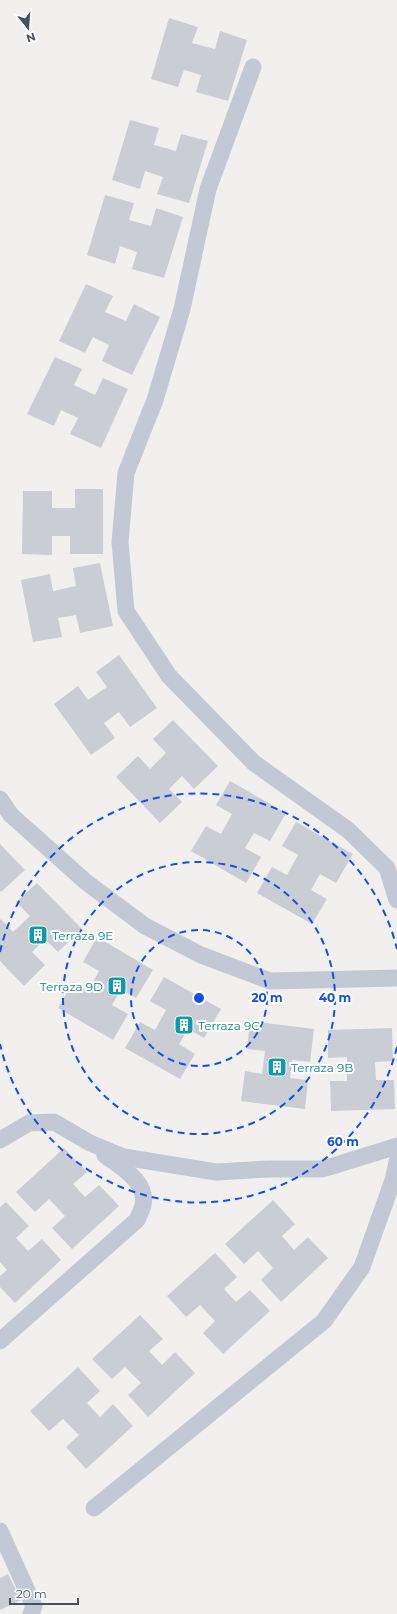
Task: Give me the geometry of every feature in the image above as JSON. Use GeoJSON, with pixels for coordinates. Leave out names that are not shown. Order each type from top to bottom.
{"type":"FeatureCollection","features":[{"type":"Feature","properties":{"kind":"street"},"geometry":{"type":"LineString","coordinates":[[253,67],[208,189],[182,309],[155,400],[126,474],[120,542],[126,611],[169,676],[254,763],[348,830],[387,868],[397,900]]}},
{"type":"Feature","properties":{"kind":"street"},"geometry":{"type":"LineString","coordinates":[[0,799],[11,815],[86,882],[145,926],[201,955],[270,981],[397,978]]}},
{"type":"Feature","properties":{"kind":"street"},"geometry":{"type":"LineString","coordinates":[[0,1140],[29,1123],[54,1122],[90,1143],[124,1157],[216,1172],[270,1169],[323,1169],[397,1146]]}},
{"type":"Feature","properties":{"kind":"street"},"geometry":{"type":"LineString","coordinates":[[0,1341],[137,1220],[143,1204],[142,1191],[138,1181],[90,1143]]}},
{"type":"Feature","properties":{"kind":"street"},"geometry":{"type":"LineString","coordinates":[[94,1508],[324,1321],[362,1267],[393,1180],[397,1162]]}},
{"type":"Feature","properties":{"kind":"street"},"geometry":{"type":"LineString","coordinates":[[0,1530],[34,1606],[31,1614]]}},
{"type":"Feature","properties":{"kind":"building"},"geometry":{"type":"Polygon","coordinates":[[[169,18],[198,27],[192,43],[215,49],[220,31],[247,40],[228,101],[196,92],[201,75],[184,70],[178,87],[151,79],[169,18]]]}},
{"type":"Feature","properties":{"kind":"building"},"geometry":{"type":"Polygon","coordinates":[[[130,120],[159,128],[154,145],[176,151],[181,134],[208,141],[189,203],[157,194],[163,177],[145,171],[140,189],[112,180],[130,120]]]}},
{"type":"Feature","properties":{"kind":"building"},"geometry":{"type":"Polygon","coordinates":[[[105,195],[134,203],[129,220],[151,226],[156,208],[183,217],[164,278],[132,269],[137,252],[120,246],[115,264],[87,255],[105,195]]]}},
{"type":"Feature","properties":{"kind":"building"},"geometry":{"type":"Polygon","coordinates":[[[86,284],[113,296],[105,312],[126,321],[134,304],[160,317],[132,375],[102,361],[109,345],[93,337],[85,353],[59,341],[86,284]]]}},
{"type":"Feature","properties":{"kind":"building"},"geometry":{"type":"Polygon","coordinates":[[[55,357],[82,369],[74,385],[95,395],[103,378],[128,389],[101,448],[70,434],[78,418],[61,410],[54,426],[27,414],[55,357]]]}},
{"type":"Feature","properties":{"kind":"building"},"geometry":{"type":"Polygon","coordinates":[[[75,489],[103,489],[103,554],[70,554],[70,536],[52,536],[52,555],[22,554],[23,491],[52,491],[52,508],[75,508],[75,489]]]}},
{"type":"Feature","properties":{"kind":"building"},"geometry":{"type":"Polygon","coordinates":[[[100,563],[113,626],[80,633],[76,615],[58,618],[62,637],[33,642],[21,580],[50,574],[53,591],[76,586],[73,568],[100,563]]]}},
{"type":"Feature","properties":{"kind":"building"},"geometry":{"type":"Polygon","coordinates":[[[119,655],[157,708],[130,727],[119,712],[104,723],[115,738],[91,755],[54,704],[78,686],[88,700],[107,687],[96,672],[119,655]]]}},
{"type":"Feature","properties":{"kind":"building"},"geometry":{"type":"Polygon","coordinates":[[[173,720],[218,766],[194,789],[182,776],[169,789],[182,802],[160,823],[116,777],[138,756],[150,769],[166,753],[153,739],[173,720]]]}},
{"type":"Feature","properties":{"kind":"building"},"geometry":{"type":"Polygon","coordinates":[[[230,781],[286,813],[270,841],[254,833],[245,848],[261,857],[246,883],[191,851],[206,826],[221,834],[232,814],[216,805],[230,781]]]}},
{"type":"Feature","properties":{"kind":"building"},"geometry":{"type":"Polygon","coordinates":[[[296,822],[353,854],[336,883],[320,874],[311,890],[327,899],[312,924],[257,893],[272,867],[287,875],[298,855],[282,846],[296,822]]]}},
{"type":"Feature","properties":{"kind":"building"},"geometry":{"type":"Polygon","coordinates":[[[0,844],[25,870],[1,892],[0,891],[0,844]]]}},
{"type":"Feature","properties":{"kind":"building","name":"Terraza 9E"},"geometry":{"type":"Polygon","coordinates":[[[37,883],[82,929],[58,952],[45,939],[32,952],[45,965],[24,986],[0,961],[0,921],[1,919],[13,932],[30,916],[16,902],[37,883]]]}},
{"type":"Feature","properties":{"kind":"building","name":"Terraza 9D"},"geometry":{"type":"Polygon","coordinates":[[[97,937],[153,970],[136,998],[121,989],[112,1005],[128,1014],[113,1040],[58,1008],[73,982],[88,991],[99,971],[83,962],[97,937]]]}},
{"type":"Feature","properties":{"kind":"building","name":"Terraza 9C"},"geometry":{"type":"Polygon","coordinates":[[[164,977],[221,1009],[204,1038],[188,1029],[179,1044],[195,1054],[180,1079],[125,1048],[140,1022],[155,1030],[166,1010],[150,1001],[164,977]]]}},
{"type":"Feature","properties":{"kind":"building","name":"Terraza 9B"},"geometry":{"type":"Polygon","coordinates":[[[250,1021],[314,1029],[310,1062],[292,1060],[290,1078],[308,1080],[305,1109],[241,1101],[245,1071],[262,1074],[265,1051],[247,1049],[250,1021]]]}},
{"type":"Feature","properties":{"kind":"building"},"geometry":{"type":"Polygon","coordinates":[[[392,1028],[393,1061],[375,1062],[376,1080],[394,1080],[395,1109],[331,1111],[330,1081],[347,1081],[347,1057],[328,1058],[328,1030],[392,1028]]]}},
{"type":"Feature","properties":{"kind":"building"},"geometry":{"type":"Polygon","coordinates":[[[64,1148],[87,1172],[73,1184],[85,1197],[99,1185],[119,1206],[72,1249],[52,1228],[65,1216],[49,1199],[35,1212],[16,1192],[64,1148]]]}},
{"type":"Feature","properties":{"kind":"building"},"geometry":{"type":"Polygon","coordinates":[[[273,1200],[295,1224],[282,1236],[294,1250],[308,1237],[328,1258],[281,1302],[261,1280],[273,1268],[258,1251],[244,1264],[225,1244],[273,1200]]]}},
{"type":"Feature","properties":{"kind":"building"},"geometry":{"type":"Polygon","coordinates":[[[6,1202],[29,1226],[16,1238],[28,1251],[42,1239],[61,1260],[15,1303],[0,1287],[0,1276],[7,1270],[0,1262],[0,1207],[6,1202]]]}},
{"type":"Feature","properties":{"kind":"building"},"geometry":{"type":"Polygon","coordinates":[[[215,1253],[237,1277],[224,1289],[236,1302],[250,1290],[270,1311],[223,1354],[203,1333],[215,1321],[200,1305],[186,1317],[167,1296],[215,1253]]]}},
{"type":"Feature","properties":{"kind":"building"},"geometry":{"type":"Polygon","coordinates":[[[140,1315],[163,1339],[149,1351],[162,1365],[175,1352],[195,1373],[148,1417],[128,1395],[141,1383],[125,1367],[112,1379],[92,1359],[140,1315]]]}},
{"type":"Feature","properties":{"kind":"building"},"geometry":{"type":"Polygon","coordinates":[[[78,1367],[100,1391],[87,1403],[100,1417],[113,1404],[133,1426],[86,1469],[66,1447],[79,1435],[63,1419],[49,1431],[30,1411],[78,1367]]]}},
{"type":"Feature","properties":{"kind":"building"},"geometry":{"type":"Polygon","coordinates":[[[8,1574],[21,1600],[0,1610],[0,1578],[8,1574]]]}},
{"type":"Feature","properties":{"kind":"place","name":"Terraza 9E"},"geometry":{"type":"Point","coordinates":[38,935]}},
{"type":"Feature","properties":{"kind":"place","name":"Terraza 9D"},"geometry":{"type":"Point","coordinates":[117,986]}},
{"type":"Feature","properties":{"kind":"place","name":"Terraza 9C"},"geometry":{"type":"Point","coordinates":[184,1025]}},
{"type":"Feature","properties":{"kind":"place","name":"Terraza 9B"},"geometry":{"type":"Point","coordinates":[277,1067]}}]}
